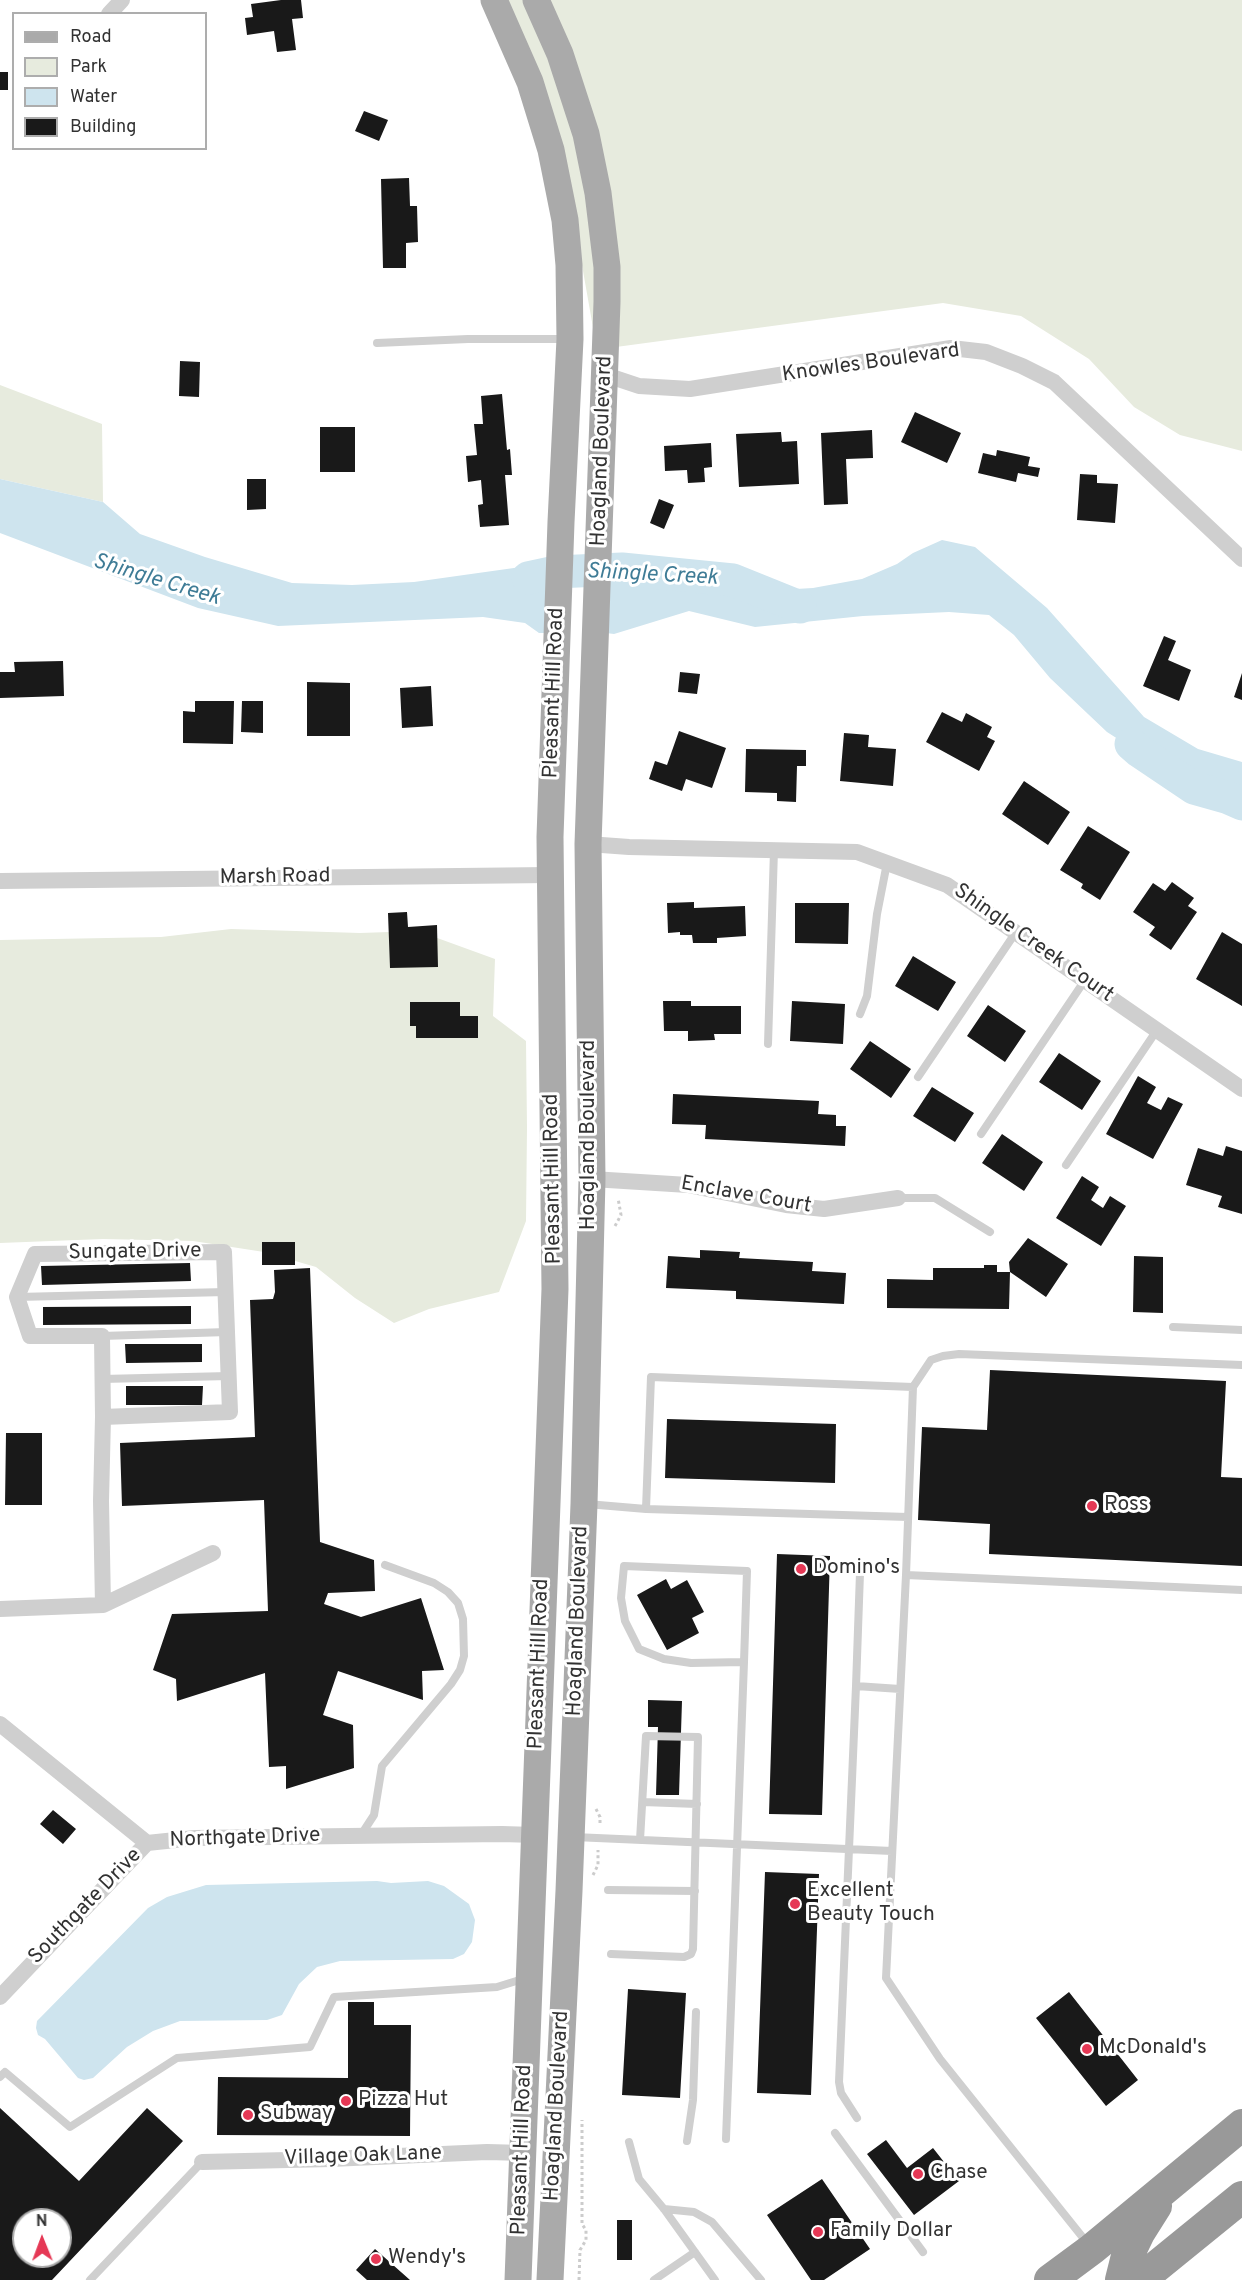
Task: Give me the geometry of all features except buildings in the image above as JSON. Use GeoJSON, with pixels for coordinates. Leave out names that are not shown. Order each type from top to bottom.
{"type":"FeatureCollection","features":[{"type":"Feature","properties":{"kind":"highway"},"geometry":{"type":"LineString","coordinates":[[1050,2280],[1092,2249],[1242,2125]]}},
{"type":"Feature","properties":{"kind":"highway"},"geometry":{"type":"LineString","coordinates":[[1120,2280],[1126,2260],[1139,2233],[1170,2185]]}},
{"type":"Feature","properties":{"kind":"highway"},"geometry":{"type":"LineString","coordinates":[[1140,2280],[1242,2197]]}},
{"type":"Feature","properties":{"kind":"highway"},"geometry":{"type":"LineString","coordinates":[[1090,2280],[1092,2249]]}},
{"type":"Feature","properties":{"kind":"main road","name":"Pleasant Hill Road"},"geometry":{"type":"LineString","coordinates":[[494,0],[530,82],[551,150],[565,220],[569,266],[570,339],[561,522],[550,875],[555,1289],[518,2280]]}},
{"type":"Feature","properties":{"kind":"main road","name":"Hoagland Boulevard"},"geometry":{"type":"LineString","coordinates":[[536,0],[568,77],[586,134],[598,193],[607,267],[606,375],[588,844],[592,1179],[584,1504],[550,2280]]}},
{"type":"Feature","properties":{"kind":"main road"},"geometry":{"type":"LineString","coordinates":[[565,220],[585,342],[592,357],[606,375]]}},
{"type":"Feature","properties":{"kind":"main road"},"geometry":{"type":"LineString","coordinates":[[552,777],[565,816],[574,830],[588,844]]}},
{"type":"Feature","properties":{"kind":"main road"},"geometry":{"type":"LineString","coordinates":[[550,875],[573,910],[589,969]]}},
{"type":"Feature","properties":{"kind":"main road"},"geometry":{"type":"LineString","coordinates":[[534,1835],[571,1836]]}},
{"type":"Feature","properties":{"kind":"main road"},"geometry":{"type":"LineString","coordinates":[[524,2153],[535,2169],[539,2190],[536,2280]]}},
{"type":"Feature","properties":{"kind":"street"},"geometry":{"type":"LineString","coordinates":[[111,12],[122,0]]}},
{"type":"Feature","properties":{"kind":"street","name":"Knowles Boulevard"},"geometry":{"type":"LineString","coordinates":[[606,375],[639,386],[690,389],[951,348],[986,352],[1054,382],[1242,560]]}},
{"type":"Feature","properties":{"kind":"street","name":"Shingle Creek Court"},"geometry":{"type":"LineString","coordinates":[[588,844],[628,847],[857,852],[947,885],[1242,1089]]}},
{"type":"Feature","properties":{"kind":"street","name":"Marsh Road"},"geometry":{"type":"LineString","coordinates":[[0,881],[550,875]]}},
{"type":"Feature","properties":{"kind":"street","name":"Enclave Court"},"geometry":{"type":"LineString","coordinates":[[592,1179],[688,1185],[786,1205],[824,1209],[898,1198]]}},
{"type":"Feature","properties":{"kind":"street","name":"Sungate Drive"},"geometry":{"type":"LineString","coordinates":[[16,1297],[35,1254],[224,1252],[230,1412],[104,1417]]}},
{"type":"Feature","properties":{"kind":"street"},"geometry":{"type":"LineString","coordinates":[[16,1297],[30,1336],[102,1336],[104,1417],[101,1501],[104,1605]]}},
{"type":"Feature","properties":{"kind":"street"},"geometry":{"type":"LineString","coordinates":[[0,1609],[104,1605],[213,1553]]}},
{"type":"Feature","properties":{"kind":"street","name":"Northgate Drive"},"geometry":{"type":"LineString","coordinates":[[0,1724],[147,1843],[195,1838],[534,1835]]}},
{"type":"Feature","properties":{"kind":"street","name":"Southgate Drive"},"geometry":{"type":"LineString","coordinates":[[0,1997],[147,1843]]}},
{"type":"Feature","properties":{"kind":"street","name":"Village Oak Lane"},"geometry":{"type":"LineString","coordinates":[[202,2162],[487,2152],[524,2153]]}},
{"type":"Feature","properties":{"kind":"lane"},"geometry":{"type":"LineString","coordinates":[[376,343],[468,339],[570,339]]}},
{"type":"Feature","properties":{"kind":"lane"},"geometry":{"type":"LineString","coordinates":[[768,1044],[774,850]]}},
{"type":"Feature","properties":{"kind":"lane"},"geometry":{"type":"LineString","coordinates":[[860,1014],[867,996],[886,863]]}},
{"type":"Feature","properties":{"kind":"lane"},"geometry":{"type":"LineString","coordinates":[[918,1077],[1016,932]]}},
{"type":"Feature","properties":{"kind":"lane"},"geometry":{"type":"LineString","coordinates":[[981,1134],[1085,980]]}},
{"type":"Feature","properties":{"kind":"lane"},"geometry":{"type":"LineString","coordinates":[[1066,1165],[1157,1030]]}},
{"type":"Feature","properties":{"kind":"lane"},"geometry":{"type":"LineString","coordinates":[[898,1198],[935,1198],[990,1232]]}},
{"type":"Feature","properties":{"kind":"lane"},"geometry":{"type":"LineString","coordinates":[[16,1297],[226,1292]]}},
{"type":"Feature","properties":{"kind":"lane"},"geometry":{"type":"LineString","coordinates":[[1173,1327],[1242,1330]]}},
{"type":"Feature","properties":{"kind":"lane"},"geometry":{"type":"LineString","coordinates":[[102,1336],[227,1332]]}},
{"type":"Feature","properties":{"kind":"lane"},"geometry":{"type":"LineString","coordinates":[[1092,2249],[940,2059],[886,1978],[913,1387],[931,1360],[958,1354],[1242,1365]]}},
{"type":"Feature","properties":{"kind":"lane"},"geometry":{"type":"LineString","coordinates":[[102,1379],[229,1376]]}},
{"type":"Feature","properties":{"kind":"lane"},"geometry":{"type":"LineString","coordinates":[[646,1509],[651,1377],[913,1387]]}},
{"type":"Feature","properties":{"kind":"lane"},"geometry":{"type":"LineString","coordinates":[[584,1504],[646,1509],[908,1517]]}},
{"type":"Feature","properties":{"kind":"lane"},"geometry":{"type":"LineString","coordinates":[[361,1836],[374,1815],[382,1766],[451,1684],[460,1670],[464,1656],[463,1618],[458,1603],[453,1597],[434,1583],[385,1565]]}},
{"type":"Feature","properties":{"kind":"lane"},"geometry":{"type":"LineString","coordinates":[[726,2139],[744,1662],[747,1571],[624,1566],[621,1598],[625,1621],[639,1649],[664,1659],[691,1663],[744,1662]]}},
{"type":"Feature","properties":{"kind":"lane"},"geometry":{"type":"LineString","coordinates":[[857,2118],[841,2094],[839,2082],[860,1573]]}},
{"type":"Feature","properties":{"kind":"lane"},"geometry":{"type":"LineString","coordinates":[[906,1575],[1242,1590]]}},
{"type":"Feature","properties":{"kind":"lane"},"geometry":{"type":"LineString","coordinates":[[856,1686],[900,1689]]}},
{"type":"Feature","properties":{"kind":"lane"},"geometry":{"type":"LineString","coordinates":[[611,1954],[684,1957],[691,1954],[695,1891],[698,1737],[646,1736],[640,1840]]}},
{"type":"Feature","properties":{"kind":"lane"},"geometry":{"type":"LineString","coordinates":[[643,1802],[697,1804]]}},
{"type":"Feature","properties":{"kind":"lane"},"geometry":{"type":"LineString","coordinates":[[571,1836],[892,1851]]}},
{"type":"Feature","properties":{"kind":"lane"},"geometry":{"type":"LineString","coordinates":[[608,1890],[695,1891]]}},
{"type":"Feature","properties":{"kind":"lane"},"geometry":{"type":"LineString","coordinates":[[0,2077],[5,2072],[70,2127],[177,2058],[310,2047],[334,1997],[497,1987],[529,1977]]}},
{"type":"Feature","properties":{"kind":"lane"},"geometry":{"type":"LineString","coordinates":[[687,2141],[693,2100],[696,2012]]}},
{"type":"Feature","properties":{"kind":"lane"},"geometry":{"type":"LineString","coordinates":[[836,2133],[923,2252]]}},
{"type":"Feature","properties":{"kind":"lane"},"geometry":{"type":"LineString","coordinates":[[629,2142],[639,2180],[664,2209],[715,2280]]}},
{"type":"Feature","properties":{"kind":"lane"},"geometry":{"type":"LineString","coordinates":[[90,2280],[202,2162]]}},
{"type":"Feature","properties":{"kind":"lane"},"geometry":{"type":"LineString","coordinates":[[664,2209],[694,2212],[712,2222],[761,2280]]}},
{"type":"Feature","properties":{"kind":"lane"},"geometry":{"type":"LineString","coordinates":[[654,2280],[695,2252]]}},
{"type":"Feature","properties":{"kind":"path"},"geometry":{"type":"LineString","coordinates":[[579,2280],[580,2250],[586,2240],[586,2230],[582,2224],[584,2174],[582,2115]]}},
{"type":"Feature","properties":{"kind":"green space"},"geometry":{"type":"Polygon","coordinates":[[[505,0],[525,0],[577,137],[598,268],[595,339],[567,180],[505,0]]]}},
{"type":"Feature","properties":{"kind":"green space"},"geometry":{"type":"Polygon","coordinates":[[[547,0],[1242,0],[1242,451],[1180,435],[1134,407],[1089,359],[1021,316],[943,303],[616,347],[547,0]]]}},
{"type":"Feature","properties":{"kind":"green space"},"geometry":{"type":"Polygon","coordinates":[[[0,385],[102,424],[103,502],[0,479],[0,385]]]}},
{"type":"Feature","properties":{"kind":"green space"},"geometry":{"type":"Polygon","coordinates":[[[231,929],[360,933],[418,931],[495,959],[493,1016],[526,1041],[526,1221],[499,1292],[429,1309],[394,1323],[355,1298],[316,1267],[264,1252],[193,1241],[103,1239],[0,1243],[0,940],[161,937],[231,929]]]}},
{"type":"Feature","properties":{"kind":"water"},"geometry":{"type":"Polygon","coordinates":[[[0,479],[103,502],[140,534],[205,557],[292,583],[352,585],[414,582],[521,567],[549,568],[547,633],[539,633],[525,623],[483,617],[278,626],[198,608],[0,533],[0,479]]]}},
{"type":"Feature","properties":{"kind":"water"},"geometry":{"type":"Polygon","coordinates":[[[942,540],[975,547],[1047,608],[1144,717],[1198,749],[1242,762],[1242,812],[1221,796],[1160,766],[1107,732],[1050,678],[1014,635],[989,615],[949,612],[863,616],[755,627],[689,611],[614,634],[606,633],[608,571],[682,587],[761,591],[813,588],[862,579],[897,564],[913,553],[942,540]]]}},
{"type":"Feature","properties":{"kind":"water"},"geometry":{"type":"Polygon","coordinates":[[[377,1881],[391,1883],[428,1881],[444,1886],[469,1904],[475,1920],[472,1942],[464,1954],[453,1959],[340,1961],[317,1967],[299,1984],[282,2015],[267,2020],[180,2021],[153,2031],[127,2047],[93,2078],[84,2080],[78,2078],[45,2039],[38,2035],[37,2021],[148,1908],[167,1897],[206,1885],[377,1881]]]}},
{"type":"Feature","properties":{"kind":"waterway","name":"Shingle Creek"},"geometry":{"type":"LineString","coordinates":[[528,578],[556,572],[622,569],[733,580],[800,607]]}},
{"type":"Feature","properties":{"kind":"waterway","name":"Shingle Creek"},"geometry":{"type":"LineString","coordinates":[[1131,744],[1194,788],[1242,804]]}},
{"type":"Feature","properties":{"kind":"place","name":"Ross"},"geometry":{"type":"Point","coordinates":[1092,1506]}},
{"type":"Feature","properties":{"kind":"place","name":"Domino's"},"geometry":{"type":"Point","coordinates":[801,1569]}},
{"type":"Feature","properties":{"kind":"place","name":"Excellent Beauty Touch"},"geometry":{"type":"Point","coordinates":[795,1904]}},
{"type":"Feature","properties":{"kind":"place","name":"McDonald's"},"geometry":{"type":"Point","coordinates":[1087,2049]}},
{"type":"Feature","properties":{"kind":"place","name":"Pizza Hut"},"geometry":{"type":"Point","coordinates":[346,2101]}},
{"type":"Feature","properties":{"kind":"place","name":"Subway"},"geometry":{"type":"Point","coordinates":[248,2115]}},
{"type":"Feature","properties":{"kind":"place","name":"Chase"},"geometry":{"type":"Point","coordinates":[918,2174]}},
{"type":"Feature","properties":{"kind":"place","name":"Family Dollar"},"geometry":{"type":"Point","coordinates":[818,2232]}},
{"type":"Feature","properties":{"kind":"place","name":"Wendy's"},"geometry":{"type":"Point","coordinates":[376,2259]}}]}
